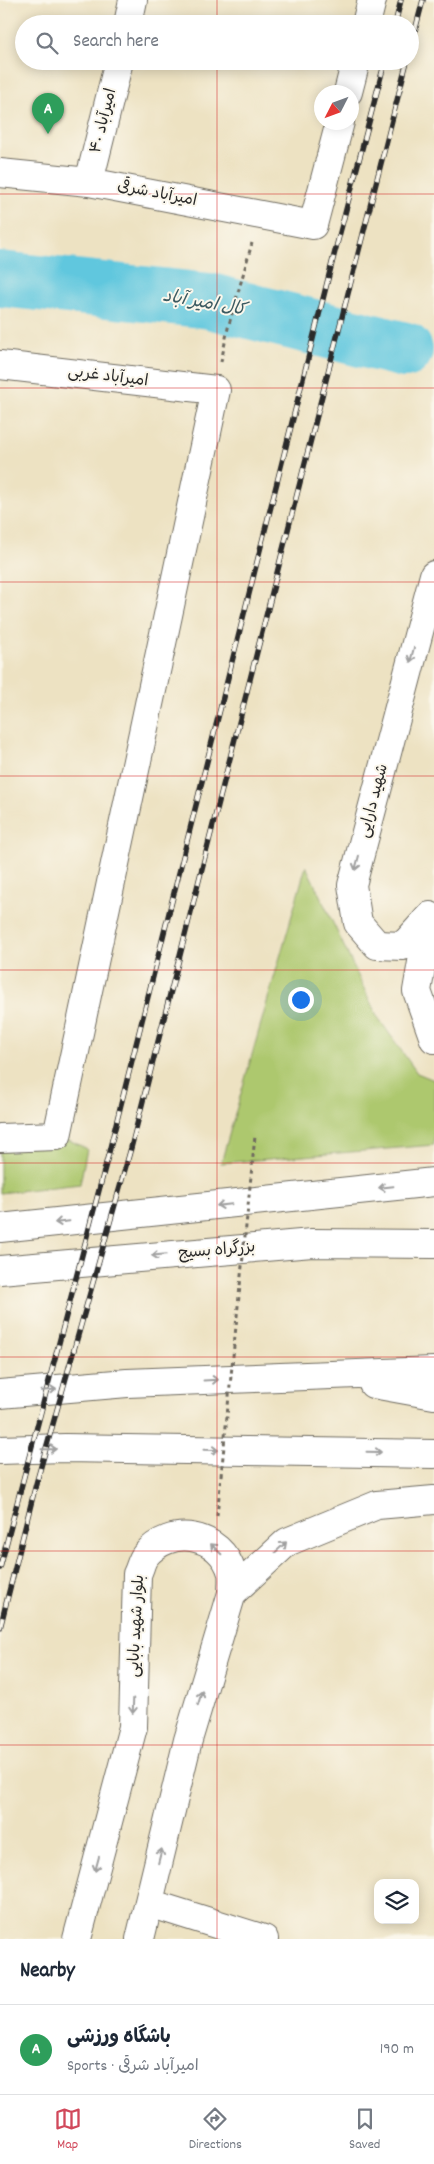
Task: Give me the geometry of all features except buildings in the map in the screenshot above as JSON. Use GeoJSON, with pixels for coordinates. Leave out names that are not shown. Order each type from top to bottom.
{"type":"FeatureCollection","features":[{"type":"Feature","properties":{"kind":"main road"},"geometry":{"type":"LineString","coordinates":[[130,15],[133,0]]}},
{"type":"Feature","properties":{"kind":"main road"},"geometry":{"type":"LineString","coordinates":[[368,15],[372,0]]}},
{"type":"Feature","properties":{"kind":"main road","name":"امیرآباد ۴۰"},"geometry":{"type":"LineString","coordinates":[[89,182],[117,70]]}},
{"type":"Feature","properties":{"kind":"main road"},"geometry":{"type":"LineString","coordinates":[[350,85],[354,70]]}},
{"type":"Feature","properties":{"kind":"main road","name":"امیرآباد شرقی"},"geometry":{"type":"LineString","coordinates":[[0,173],[89,182],[313,225],[338,130]]}},
{"type":"Feature","properties":{"kind":"main road","name":"امیرآباد غربی"},"geometry":{"type":"LineString","coordinates":[[0,365],[216,390],[57,1136],[0,1138]]}},
{"type":"Feature","properties":{"kind":"main road","name":"شهید دارایی"},"geometry":{"type":"LineString","coordinates":[[432,909],[403,946],[377,945],[358,923],[352,885],[434,574]]}},
{"type":"Feature","properties":{"kind":"main road"},"geometry":{"type":"LineString","coordinates":[[432,909],[417,991],[434,1039]]}},
{"type":"Feature","properties":{"kind":"main road"},"geometry":{"type":"LineString","coordinates":[[0,1228],[434,1182]]}},
{"type":"Feature","properties":{"kind":"main road"},"geometry":{"type":"LineString","coordinates":[[312,1243],[434,1230]]}},
{"type":"Feature","properties":{"kind":"main road","name":"بزرگراه بسیج"},"geometry":{"type":"LineString","coordinates":[[0,1270],[312,1243],[434,1244]]}},
{"type":"Feature","properties":{"kind":"main road"},"geometry":{"type":"LineString","coordinates":[[0,1394],[127,1384],[317,1374],[434,1371]]}},
{"type":"Feature","properties":{"kind":"main road"},"geometry":{"type":"LineString","coordinates":[[317,1374],[434,1395]]}},
{"type":"Feature","properties":{"kind":"main road"},"geometry":{"type":"LineString","coordinates":[[0,1450],[65,1448],[434,1454]]}},
{"type":"Feature","properties":{"kind":"main road"},"geometry":{"type":"LineString","coordinates":[[232,1593],[287,1542],[377,1505],[434,1500]]}},
{"type":"Feature","properties":{"kind":"main road","name":"بلوار شهید بابایی"},"geometry":{"type":"LineString","coordinates":[[77,1939],[133,1727],[138,1574],[144,1557],[157,1544],[175,1536],[194,1536],[211,1543],[224,1557],[232,1574],[232,1593],[188,1740],[140,1939]]}},
{"type":"Feature","properties":{"kind":"main road"},"geometry":{"type":"LineString","coordinates":[[149,1903],[264,1939]]}},
{"type":"Feature","properties":{"kind":"path"},"geometry":{"type":"LineString","coordinates":[[228,328],[243,272]]}},
{"type":"Feature","properties":{"kind":"path"},"geometry":{"type":"LineString","coordinates":[[217,1516],[255,1136]]}},
{"type":"Feature","properties":{"kind":"green space"},"geometry":{"type":"Polygon","coordinates":[[[306,866],[377,1016],[417,1073],[434,1080],[434,1145],[221,1163],[306,866]]]}},
{"type":"Feature","properties":{"kind":"green space"},"geometry":{"type":"Polygon","coordinates":[[[65,1138],[87,1149],[80,1184],[0,1193],[0,1147],[65,1138]]]}},
{"type":"Feature","properties":{"kind":"waterway","name":"کال امیر آباد"},"geometry":{"type":"LineString","coordinates":[[0,279],[210,301],[405,350]]}},
{"type":"Feature","properties":{"kind":"railway"},"geometry":{"type":"LineString","coordinates":[[397,15],[401,0]]}},
{"type":"Feature","properties":{"kind":"railway"},"geometry":{"type":"LineString","coordinates":[[419,15],[423,0]]}},
{"type":"Feature","properties":{"kind":"railway"},"geometry":{"type":"LineString","coordinates":[[0,1568],[109,1152],[332,263],[383,70]]}},
{"type":"Feature","properties":{"kind":"railway"},"geometry":{"type":"LineString","coordinates":[[0,1628],[36,1484],[131,1148],[405,70]]}},
{"type":"Feature","properties":{"kind":"place","name":"باشگاه ورزشی"},"geometry":{"type":"Point","coordinates":[48,134]}}]}
